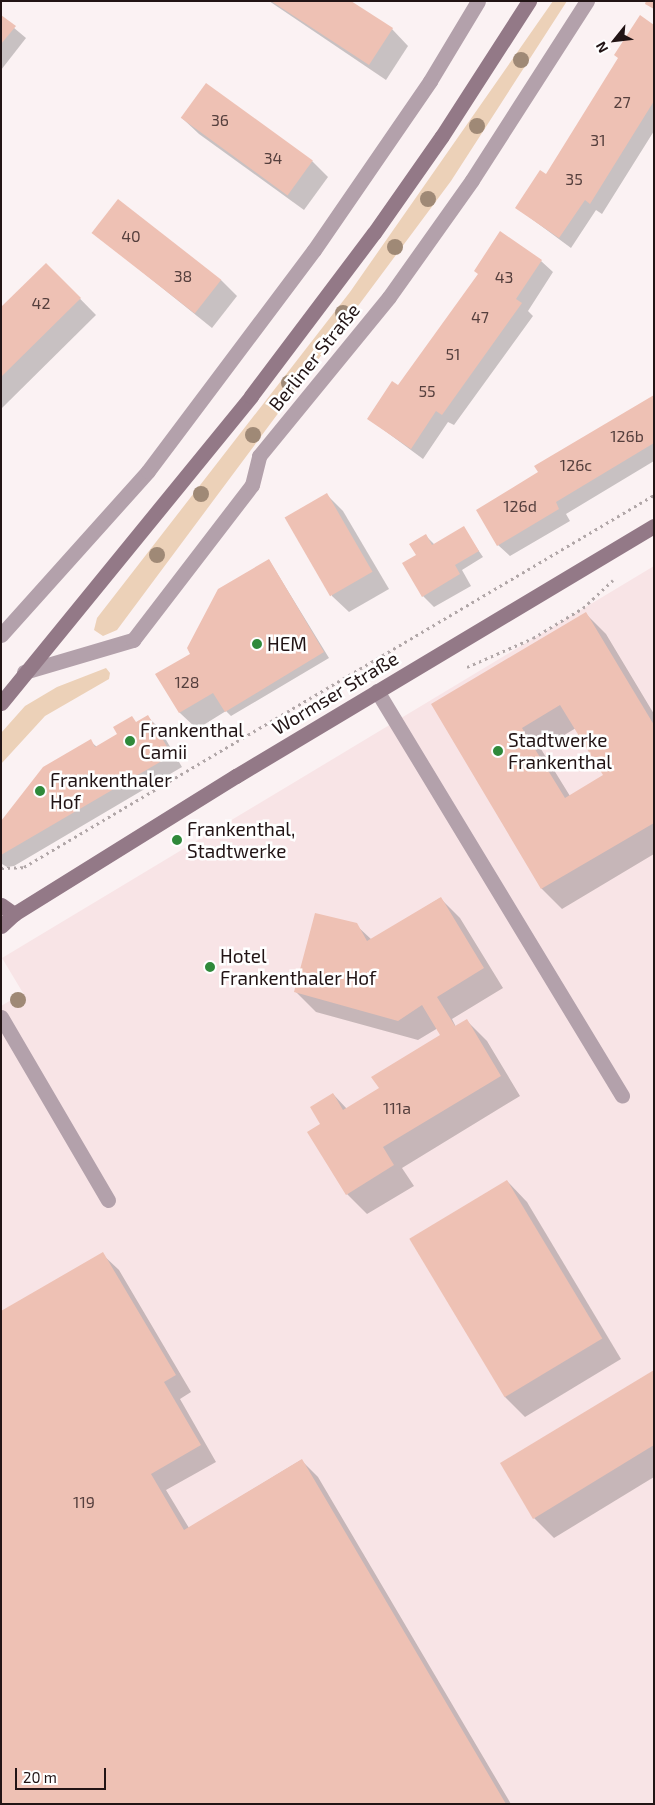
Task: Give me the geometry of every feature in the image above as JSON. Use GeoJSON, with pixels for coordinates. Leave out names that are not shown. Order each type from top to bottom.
{"type":"FeatureCollection","features":[{"type":"Feature","properties":{"kind":"main road","name":"Berliner Straße"},"geometry":{"type":"LineString","coordinates":[[1,703],[24,672],[251,396],[368,241],[442,136],[529,1]]}},
{"type":"Feature","properties":{"kind":"main road","name":"Wormser Straße"},"geometry":{"type":"LineString","coordinates":[[1,926],[5,912],[654,526]]}},
{"type":"Feature","properties":{"kind":"main road","name":"Berliner Straße"},"geometry":{"type":"LineString","coordinates":[[1,694],[24,672]]}},
{"type":"Feature","properties":{"kind":"street"},"geometry":{"type":"LineString","coordinates":[[1,635],[148,470],[284,290],[430,81],[478,1]]}},
{"type":"Feature","properties":{"kind":"street","name":"Berliner Straße"},"geometry":{"type":"LineString","coordinates":[[24,672],[133,640],[252,485],[258,456],[389,297],[478,172],[587,1]]}},
{"type":"Feature","properties":{"kind":"street"},"geometry":{"type":"LineString","coordinates":[[377,691],[622,1096]]}},
{"type":"Feature","properties":{"kind":"street"},"geometry":{"type":"LineString","coordinates":[[1,1017],[108,1200]]}},
{"type":"Feature","properties":{"kind":"path"},"geometry":{"type":"LineString","coordinates":[[1,868],[24,867],[654,495]]}},
{"type":"Feature","properties":{"kind":"shaded area"},"geometry":{"type":"Polygon","coordinates":[[[553,1],[567,1],[451,181],[117,630],[103,636],[94,630],[97,618],[350,292],[553,1]]]}},
{"type":"Feature","properties":{"kind":"shaded area"},"geometry":{"type":"Polygon","coordinates":[[[654,566],[654,1804],[1,1804],[1,1006],[23,993],[2,958],[654,566]]]}},
{"type":"Feature","properties":{"kind":"shaded area"},"geometry":{"type":"Polygon","coordinates":[[[106,668],[110,673],[109,679],[45,716],[1,764],[1,733],[25,706],[57,687],[106,668]]]}},
{"type":"Feature","properties":{"kind":"building"},"geometry":{"type":"Polygon","coordinates":[[[271,1],[351,1],[393,28],[369,65],[271,1]]]}},
{"type":"Feature","properties":{"kind":"building"},"geometry":{"type":"Polygon","coordinates":[[[646,1],[654,1],[654,9],[645,4],[646,1]]]}},
{"type":"Feature","properties":{"kind":"building"},"geometry":{"type":"Polygon","coordinates":[[[1,15],[16,26],[1,44],[1,15]]]}},
{"type":"Feature","properties":{"kind":"building"},"geometry":{"type":"Polygon","coordinates":[[[640,15],[654,25],[654,101],[590,204],[585,200],[559,238],[515,208],[540,170],[546,174],[618,58],[614,55],[640,15]]]}},
{"type":"Feature","properties":{"kind":"building"},"geometry":{"type":"Polygon","coordinates":[[[206,83],[313,161],[288,195],[181,118],[206,83]]]}},
{"type":"Feature","properties":{"kind":"building"},"geometry":{"type":"Polygon","coordinates":[[[118,199],[221,280],[195,314],[92,233],[118,199]]]}},
{"type":"Feature","properties":{"kind":"building"},"geometry":{"type":"Polygon","coordinates":[[[500,231],[542,260],[516,299],[522,303],[442,415],[436,411],[411,449],[367,419],[392,381],[398,385],[478,274],[474,271],[500,231]]]}},
{"type":"Feature","properties":{"kind":"building"},"geometry":{"type":"Polygon","coordinates":[[[46,263],[81,298],[1,377],[1,307],[46,263]]]}},
{"type":"Feature","properties":{"kind":"building"},"geometry":{"type":"Polygon","coordinates":[[[654,395],[654,443],[556,502],[559,509],[497,546],[476,510],[538,472],[534,466],[654,395]]]}},
{"type":"Feature","properties":{"kind":"building"},"geometry":{"type":"Polygon","coordinates":[[[327,493],[373,572],[330,596],[285,518],[327,493]]]}},
{"type":"Feature","properties":{"kind":"building"},"geometry":{"type":"Polygon","coordinates":[[[464,526],[479,551],[455,565],[460,574],[422,597],[402,563],[416,555],[409,544],[426,534],[432,545],[464,526]]]}},
{"type":"Feature","properties":{"kind":"building"},"geometry":{"type":"Polygon","coordinates":[[[269,559],[324,652],[225,712],[213,693],[179,713],[155,674],[190,654],[187,648],[218,589],[269,559]]]}},
{"type":"Feature","properties":{"kind":"building","name":"Stadtwerke Frankenthal"},"geometry":{"type":"Polygon","coordinates":[[[586,612],[654,725],[654,823],[541,889],[431,704],[586,612]],[[560,705],[522,728],[565,798],[603,775],[560,705]]]}},
{"type":"Feature","properties":{"kind":"building"},"geometry":{"type":"Polygon","coordinates":[[[148,715],[172,755],[1,855],[1,821],[43,767],[91,739],[95,747],[117,734],[113,727],[132,716],[136,722],[148,715]]]}},
{"type":"Feature","properties":{"kind":"building"},"geometry":{"type":"Polygon","coordinates":[[[441,897],[484,968],[437,997],[455,1026],[467,1019],[501,1076],[383,1147],[394,1165],[346,1195],[307,1132],[320,1124],[310,1107],[333,1093],[343,1110],[379,1088],[371,1077],[440,1035],[422,1005],[398,1021],[294,992],[315,913],[357,923],[367,941],[441,897]]]}},
{"type":"Feature","properties":{"kind":"building"},"geometry":{"type":"Polygon","coordinates":[[[507,1180],[602,1339],[505,1397],[409,1239],[507,1180]]]}},
{"type":"Feature","properties":{"kind":"building"},"geometry":{"type":"Polygon","coordinates":[[[103,1252],[176,1375],[164,1382],[201,1445],[151,1474],[184,1530],[302,1459],[506,1804],[1,1804],[1,1311],[103,1252]]]}},
{"type":"Feature","properties":{"kind":"building"},"geometry":{"type":"Polygon","coordinates":[[[654,1370],[654,1445],[533,1519],[500,1463],[654,1370]]]}},
{"type":"Feature","properties":{"kind":"place","name":"HEM"},"geometry":{"type":"Point","coordinates":[257,644]}},
{"type":"Feature","properties":{"kind":"place","name":"Frankenthal Camii"},"geometry":{"type":"Point","coordinates":[130,741]}},
{"type":"Feature","properties":{"kind":"place","name":"Stadtwerke Frankenthal"},"geometry":{"type":"Point","coordinates":[498,751]}},
{"type":"Feature","properties":{"kind":"place","name":"Frankenthaler Hof"},"geometry":{"type":"Point","coordinates":[40,791]}},
{"type":"Feature","properties":{"kind":"place","name":"Frankenthal, Stadtwerke"},"geometry":{"type":"Point","coordinates":[177,840]}},
{"type":"Feature","properties":{"kind":"place","name":"Hotel Frankenthaler Hof"},"geometry":{"type":"Point","coordinates":[210,967]}}]}
